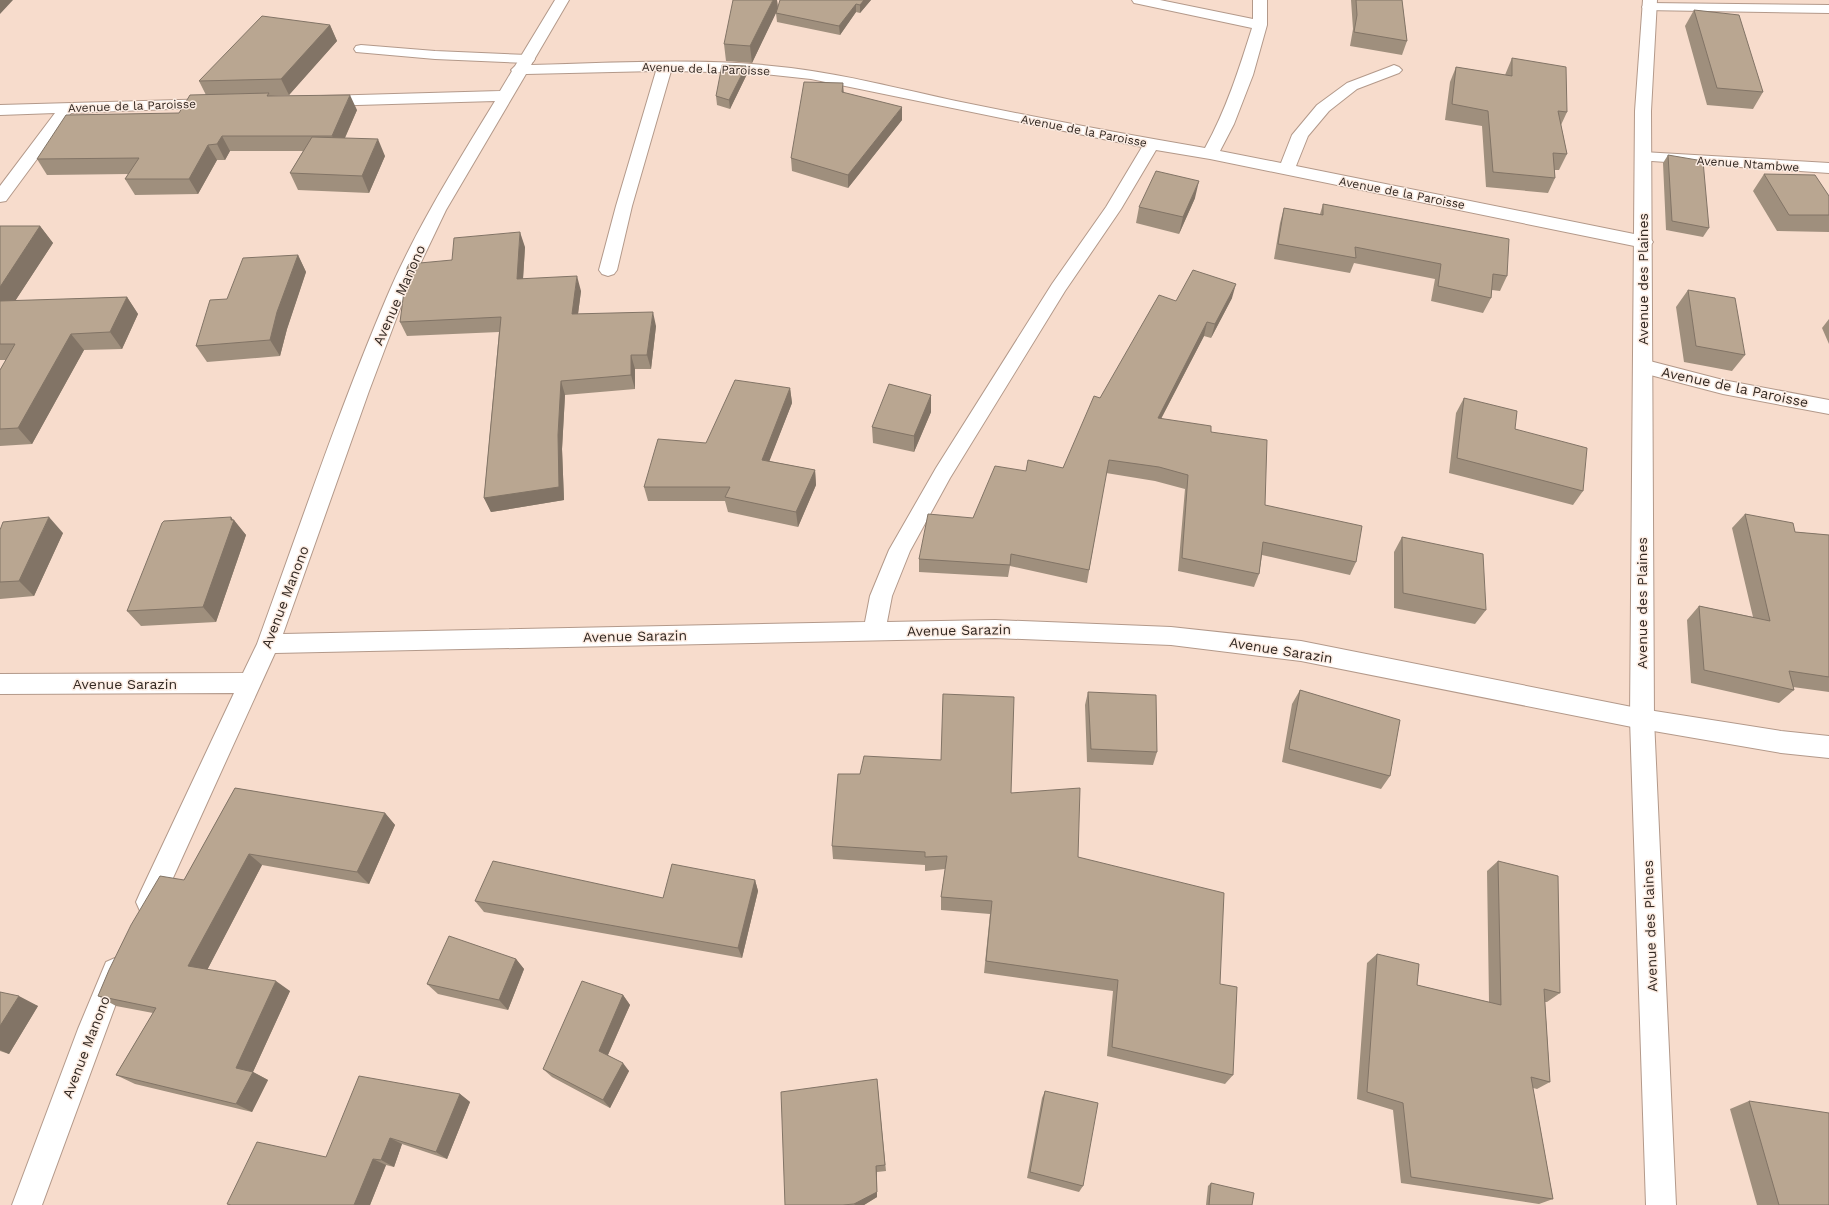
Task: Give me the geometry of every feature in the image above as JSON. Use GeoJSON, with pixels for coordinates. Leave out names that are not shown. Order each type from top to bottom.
{"type":"FeatureCollection","features":[{"type":"Feature","properties":{"kind":"street","name":"Avenue Manono"},"geometry":{"type":"LineString","coordinates":[[139,922],[183,831],[268,644],[359,391],[395,298],[438,210],[562,0]]}},
{"type":"Feature","properties":{"kind":"street"},"geometry":{"type":"LineString","coordinates":[[1138,0],[1260,25]]}},
{"type":"Feature","properties":{"kind":"street"},"geometry":{"type":"LineString","coordinates":[[1210,154],[1226,124],[1245,75],[1260,25],[1260,0]]}},
{"type":"Feature","properties":{"kind":"street"},"geometry":{"type":"LineString","coordinates":[[1650,3],[1829,10]]}},
{"type":"Feature","properties":{"kind":"street","name":"Avenue des Plaines"},"geometry":{"type":"LineString","coordinates":[[1650,3],[1643,111],[1644,242],[1642,366],[1642,719],[1661,1205]]}},
{"type":"Feature","properties":{"kind":"street","name":"Avenue de la Paroisse"},"geometry":{"type":"LineString","coordinates":[[524,64],[724,67],[790,72],[849,82],[1151,145],[1210,154],[1644,242]]}},
{"type":"Feature","properties":{"kind":"street"},"geometry":{"type":"LineString","coordinates":[[608,270],[624,206],[665,66]]}},
{"type":"Feature","properties":{"kind":"street"},"geometry":{"type":"LineString","coordinates":[[1286,170],[1300,135],[1323,108],[1352,86],[1394,70]]}},
{"type":"Feature","properties":{"kind":"street"},"geometry":{"type":"LineString","coordinates":[[305,101],[504,96]]}},
{"type":"Feature","properties":{"kind":"street","name":"Avenue de la Paroisse"},"geometry":{"type":"LineString","coordinates":[[0,110],[226,104]]}},
{"type":"Feature","properties":{"kind":"street"},"geometry":{"type":"LineString","coordinates":[[0,197],[67,108]]}},
{"type":"Feature","properties":{"kind":"street"},"geometry":{"type":"LineString","coordinates":[[874,631],[881,596],[900,550],[943,473],[1058,288],[1113,209],[1151,145]]}},
{"type":"Feature","properties":{"kind":"street","name":"Avenue Ntambwe"},"geometry":{"type":"LineString","coordinates":[[1643,157],[1829,168]]}},
{"type":"Feature","properties":{"kind":"street","name":"Avenue de la Paroisse"},"geometry":{"type":"LineString","coordinates":[[1642,366],[1723,387],[1829,407]]}},
{"type":"Feature","properties":{"kind":"street","name":"Avenue Sarazin"},"geometry":{"type":"LineString","coordinates":[[268,644],[995,629],[1171,636],[1244,643],[1301,651],[1642,719],[1781,742],[1829,747]]}},
{"type":"Feature","properties":{"kind":"street","name":"Avenue Sarazin"},"geometry":{"type":"LineString","coordinates":[[0,684],[249,683]]}},
{"type":"Feature","properties":{"kind":"street","name":"Avenue Manono"},"geometry":{"type":"LineString","coordinates":[[27,1205],[76,1076],[93,1025],[126,950]]}},
{"type":"Feature","properties":{"kind":"lane"},"geometry":{"type":"LineString","coordinates":[[361,49],[524,64]]}},
{"type":"Feature","properties":{"kind":"building"},"geometry":{"type":"Polygon","coordinates":[[[733,0],[773,0],[750,46],[724,44],[733,0]]]}},
{"type":"Feature","properties":{"kind":"building"},"geometry":{"type":"Polygon","coordinates":[[[780,0],[864,0],[860,5],[856,4],[839,26],[776,13],[780,0]]]}},
{"type":"Feature","properties":{"kind":"building"},"geometry":{"type":"Polygon","coordinates":[[[1356,0],[1402,0],[1407,41],[1354,32],[1357,15],[1356,0]]]}},
{"type":"Feature","properties":{"kind":"building"},"geometry":{"type":"Polygon","coordinates":[[[1694,10],[1739,15],[1763,92],[1717,88],[1694,10]]]}},
{"type":"Feature","properties":{"kind":"building"},"geometry":{"type":"Polygon","coordinates":[[[262,16],[330,25],[281,79],[199,81],[262,16]]]}},
{"type":"Feature","properties":{"kind":"building"},"geometry":{"type":"Polygon","coordinates":[[[1512,58],[1566,67],[1567,112],[1558,111],[1567,154],[1553,153],[1555,178],[1493,172],[1488,111],[1452,104],[1456,67],[1512,76],[1512,58]]]}},
{"type":"Feature","properties":{"kind":"building"},"geometry":{"type":"Polygon","coordinates":[[[722,65],[746,66],[729,100],[716,96],[722,65]]]}},
{"type":"Feature","properties":{"kind":"building"},"geometry":{"type":"Polygon","coordinates":[[[804,82],[843,83],[842,92],[902,107],[848,175],[791,158],[804,82]]]}},
{"type":"Feature","properties":{"kind":"building"},"geometry":{"type":"Polygon","coordinates":[[[269,93],[267,96],[350,95],[332,136],[222,136],[217,144],[208,145],[189,179],[125,179],[139,158],[37,159],[66,115],[179,113],[190,95],[269,93]]]}},
{"type":"Feature","properties":{"kind":"building"},"geometry":{"type":"Polygon","coordinates":[[[312,137],[378,139],[362,176],[290,173],[312,137]]]}},
{"type":"Feature","properties":{"kind":"building"},"geometry":{"type":"Polygon","coordinates":[[[1668,155],[1703,161],[1709,228],[1672,221],[1668,155]]]}},
{"type":"Feature","properties":{"kind":"building"},"geometry":{"type":"Polygon","coordinates":[[[1156,171],[1199,181],[1183,217],[1139,207],[1156,171]]]}},
{"type":"Feature","properties":{"kind":"building"},"geometry":{"type":"Polygon","coordinates":[[[1764,174],[1815,175],[1829,196],[1829,215],[1789,215],[1764,174]]]}},
{"type":"Feature","properties":{"kind":"building"},"geometry":{"type":"Polygon","coordinates":[[[1323,204],[1509,239],[1507,276],[1493,274],[1491,298],[1438,286],[1441,264],[1355,247],[1356,258],[1278,244],[1284,208],[1323,215],[1323,204]]]}},
{"type":"Feature","properties":{"kind":"building"},"geometry":{"type":"Polygon","coordinates":[[[0,226],[40,226],[0,287],[0,226]]]}},
{"type":"Feature","properties":{"kind":"building"},"geometry":{"type":"Polygon","coordinates":[[[520,232],[517,279],[577,276],[572,314],[653,312],[647,355],[631,355],[631,375],[561,381],[558,435],[559,487],[484,498],[501,317],[400,322],[407,268],[409,264],[452,260],[454,238],[520,232]]]}},
{"type":"Feature","properties":{"kind":"building"},"geometry":{"type":"Polygon","coordinates":[[[298,255],[277,312],[270,340],[196,346],[210,300],[227,299],[243,258],[298,255]]]}},
{"type":"Feature","properties":{"kind":"building"},"geometry":{"type":"Polygon","coordinates":[[[1193,270],[1236,284],[1215,324],[1207,322],[1158,418],[1211,426],[1211,432],[1267,440],[1265,505],[1362,526],[1356,562],[1263,542],[1259,574],[1182,558],[1188,475],[1159,467],[1109,460],[1089,570],[1011,554],[1010,565],[919,559],[928,514],[973,518],[995,466],[1026,471],[1028,460],[1063,468],[1094,396],[1100,398],[1159,295],[1176,301],[1193,270]]]}},
{"type":"Feature","properties":{"kind":"building"},"geometry":{"type":"Polygon","coordinates":[[[1688,290],[1735,298],[1745,355],[1696,346],[1688,290]]]}},
{"type":"Feature","properties":{"kind":"building"},"geometry":{"type":"Polygon","coordinates":[[[127,297],[110,332],[71,334],[18,428],[0,429],[0,370],[15,344],[0,344],[0,301],[127,297]]]}},
{"type":"Feature","properties":{"kind":"building"},"geometry":{"type":"Polygon","coordinates":[[[735,380],[790,388],[762,460],[815,470],[796,512],[725,497],[730,487],[644,487],[658,439],[706,443],[735,380]]]}},
{"type":"Feature","properties":{"kind":"building"},"geometry":{"type":"Polygon","coordinates":[[[889,384],[931,395],[914,436],[872,427],[889,384]]]}},
{"type":"Feature","properties":{"kind":"building"},"geometry":{"type":"Polygon","coordinates":[[[1464,398],[1517,411],[1515,429],[1587,448],[1583,491],[1457,458],[1464,398]]]}},
{"type":"Feature","properties":{"kind":"building"},"geometry":{"type":"Polygon","coordinates":[[[1745,514],[1793,523],[1795,532],[1829,535],[1829,677],[1789,671],[1794,690],[1704,670],[1699,606],[1770,621],[1745,514]]]}},
{"type":"Feature","properties":{"kind":"building"},"geometry":{"type":"Polygon","coordinates":[[[49,517],[19,581],[0,582],[0,530],[3,522],[49,517]]]}},
{"type":"Feature","properties":{"kind":"building"},"geometry":{"type":"Polygon","coordinates":[[[231,517],[231,520],[234,520],[203,607],[127,611],[164,521],[231,517]]]}},
{"type":"Feature","properties":{"kind":"building"},"geometry":{"type":"Polygon","coordinates":[[[1402,537],[1483,554],[1486,610],[1403,593],[1402,537]]]}},
{"type":"Feature","properties":{"kind":"building"},"geometry":{"type":"Polygon","coordinates":[[[1300,690],[1400,720],[1390,776],[1289,749],[1300,690]]]}},
{"type":"Feature","properties":{"kind":"building"},"geometry":{"type":"Polygon","coordinates":[[[1088,692],[1156,695],[1157,752],[1091,749],[1088,692]]]}},
{"type":"Feature","properties":{"kind":"building"},"geometry":{"type":"Polygon","coordinates":[[[943,694],[1014,697],[1011,793],[1080,788],[1078,857],[1224,893],[1220,984],[1237,987],[1233,1075],[1112,1047],[1118,980],[986,961],[992,901],[941,897],[947,856],[925,857],[925,852],[832,846],[838,774],[860,774],[864,756],[941,760],[943,694]]]}},
{"type":"Feature","properties":{"kind":"building"},"geometry":{"type":"Polygon","coordinates":[[[235,788],[385,813],[357,872],[249,854],[188,966],[276,981],[236,1068],[253,1072],[236,1104],[116,1075],[156,1008],[98,996],[131,925],[160,876],[184,880],[235,788]]]}},
{"type":"Feature","properties":{"kind":"building"},"geometry":{"type":"Polygon","coordinates":[[[493,861],[663,898],[672,864],[755,880],[738,948],[475,901],[493,861]]]}},
{"type":"Feature","properties":{"kind":"building"},"geometry":{"type":"Polygon","coordinates":[[[1498,861],[1558,876],[1560,993],[1544,989],[1550,1082],[1531,1077],[1553,1199],[1411,1177],[1403,1103],[1367,1092],[1377,954],[1419,964],[1417,985],[1501,1005],[1498,861]]]}},
{"type":"Feature","properties":{"kind":"building"},"geometry":{"type":"Polygon","coordinates":[[[449,936],[516,959],[499,1000],[427,984],[449,936]]]}},
{"type":"Feature","properties":{"kind":"building"},"geometry":{"type":"Polygon","coordinates":[[[582,981],[623,995],[599,1051],[623,1063],[603,1100],[543,1069],[582,981]]]}},
{"type":"Feature","properties":{"kind":"building"},"geometry":{"type":"Polygon","coordinates":[[[0,992],[19,996],[0,1026],[0,992]]]}},
{"type":"Feature","properties":{"kind":"building"},"geometry":{"type":"Polygon","coordinates":[[[359,1076],[460,1094],[436,1152],[390,1138],[381,1160],[373,1159],[354,1205],[227,1204],[257,1142],[326,1157],[359,1076]]]}},
{"type":"Feature","properties":{"kind":"building"},"geometry":{"type":"Polygon","coordinates":[[[877,1079],[885,1165],[876,1166],[877,1192],[854,1204],[785,1205],[781,1092],[877,1079]]]}},
{"type":"Feature","properties":{"kind":"building"},"geometry":{"type":"Polygon","coordinates":[[[1045,1091],[1098,1103],[1083,1186],[1030,1172],[1045,1091]]]}},
{"type":"Feature","properties":{"kind":"building"},"geometry":{"type":"Polygon","coordinates":[[[1749,1101],[1829,1113],[1829,1205],[1779,1205],[1749,1101]]]}},
{"type":"Feature","properties":{"kind":"building"},"geometry":{"type":"Polygon","coordinates":[[[1211,1183],[1254,1193],[1252,1205],[1209,1205],[1211,1183]]]}}]}
